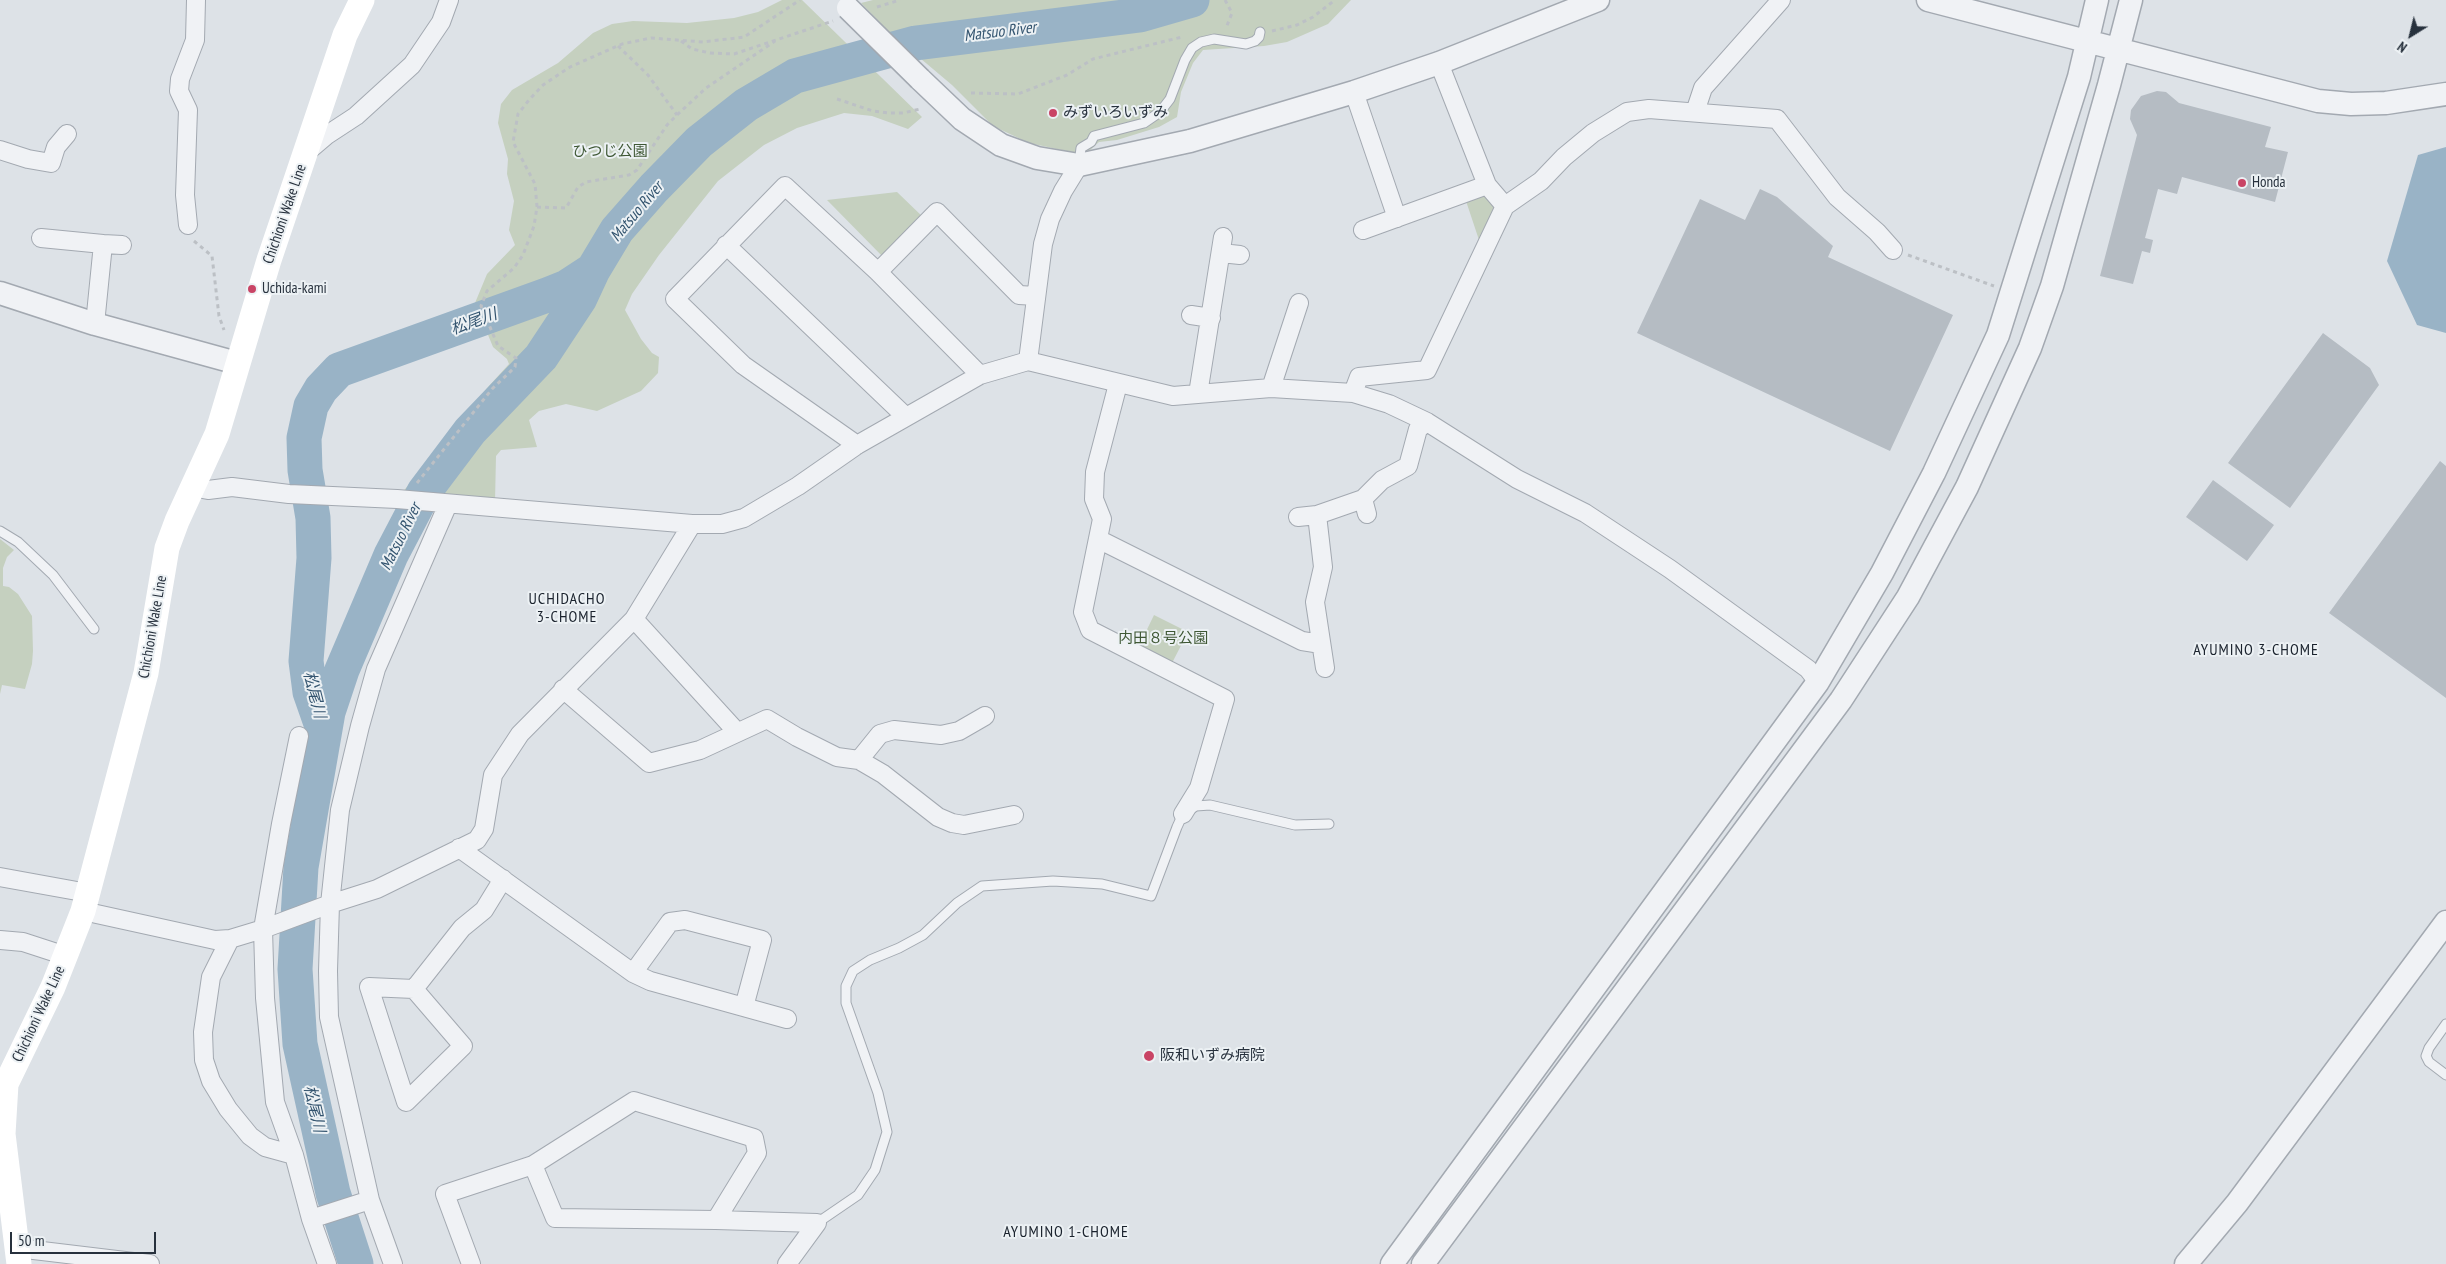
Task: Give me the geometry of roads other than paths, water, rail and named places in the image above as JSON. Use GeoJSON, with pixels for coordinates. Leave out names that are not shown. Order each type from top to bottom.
{"type":"FeatureCollection","features":[{"type":"Feature","properties":{"kind":"main road","name":"Chichioni Wake Line"},"geometry":{"type":"LineString","coordinates":[[18,1256],[3,1134],[6,1084],[53,987],[86,902],[146,673],[167,548],[192,487],[217,434],[269,260],[345,35],[362,0]]}},
{"type":"Feature","properties":{"kind":"street"},"geometry":{"type":"LineString","coordinates":[[188,225],[185,194],[188,110],[179,91],[180,79],[195,40],[196,0]]}},
{"type":"Feature","properties":{"kind":"street"},"geometry":{"type":"LineString","coordinates":[[306,152],[327,135],[356,116],[412,65],[440,22],[449,0]]}},
{"type":"Feature","properties":{"kind":"street"},"geometry":{"type":"LineString","coordinates":[[842,9],[962,119],[1001,145],[1036,158],[1079,165],[1190,141],[1354,92],[1439,64],[1598,0]]}},
{"type":"Feature","properties":{"kind":"street"},"geometry":{"type":"LineString","coordinates":[[1695,112],[1704,88],[1782,0]]}},
{"type":"Feature","properties":{"kind":"street"},"geometry":{"type":"LineString","coordinates":[[1928,0],[2318,101],[2351,104],[2386,104],[2446,94]]}},
{"type":"Feature","properties":{"kind":"street"},"geometry":{"type":"LineString","coordinates":[[1392,1264],[1818,682],[1882,573],[1930,481],[1998,335],[2079,77],[2086,40],[2097,0]]}},
{"type":"Feature","properties":{"kind":"street"},"geometry":{"type":"LineString","coordinates":[[1423,1264],[1841,700],[1908,597],[1967,487],[2030,348],[2052,286],[2131,0]]}},
{"type":"Feature","properties":{"kind":"street"},"geometry":{"type":"LineString","coordinates":[[1439,64],[1487,185],[1505,206]]}},
{"type":"Feature","properties":{"kind":"street"},"geometry":{"type":"LineString","coordinates":[[1354,92],[1397,218]]}},
{"type":"Feature","properties":{"kind":"street"},"geometry":{"type":"LineString","coordinates":[[1353,393],[1359,377],[1427,370],[1505,206],[1541,181],[1564,157],[1593,133],[1627,112],[1649,109],[1777,119],[1838,197],[1877,232],[1893,250]]}},
{"type":"Feature","properties":{"kind":"street"},"geometry":{"type":"LineString","coordinates":[[0,150],[28,159],[52,163],[56,147],[67,134]]}},
{"type":"Feature","properties":{"kind":"street"},"geometry":{"type":"LineString","coordinates":[[1028,361],[1043,244],[1050,219],[1079,165]]}},
{"type":"Feature","properties":{"kind":"street"},"geometry":{"type":"LineString","coordinates":[[1362,230],[1487,185]]}},
{"type":"Feature","properties":{"kind":"street"},"geometry":{"type":"LineString","coordinates":[[857,444],[743,365],[675,299],[785,186],[878,272],[980,375]]}},
{"type":"Feature","properties":{"kind":"street"},"geometry":{"type":"LineString","coordinates":[[878,272],[937,212],[1019,294],[1036,296]]}},
{"type":"Feature","properties":{"kind":"street"},"geometry":{"type":"LineString","coordinates":[[41,238],[122,244]]}},
{"type":"Feature","properties":{"kind":"street"},"geometry":{"type":"LineString","coordinates":[[96,324],[103,244]]}},
{"type":"Feature","properties":{"kind":"street"},"geometry":{"type":"LineString","coordinates":[[726,245],[905,416]]}},
{"type":"Feature","properties":{"kind":"street"},"geometry":{"type":"LineString","coordinates":[[1198,394],[1222,245],[1240,255]]}},
{"type":"Feature","properties":{"kind":"street"},"geometry":{"type":"LineString","coordinates":[[0,293],[96,324],[237,363]]}},
{"type":"Feature","properties":{"kind":"street"},"geometry":{"type":"LineString","coordinates":[[1271,388],[1299,303]]}},
{"type":"Feature","properties":{"kind":"street"},"geometry":{"type":"LineString","coordinates":[[1191,315],[1211,318]]}},
{"type":"Feature","properties":{"kind":"street"},"geometry":{"type":"LineString","coordinates":[[192,487],[208,490],[232,487],[288,494],[397,499],[618,516],[692,524],[722,524],[744,518],[798,486],[857,444],[980,375],[1028,361],[1173,396],[1271,388],[1353,393],[1389,404],[1427,422],[1517,479],[1585,513],[1629,541],[1808,669],[1818,682]]}},
{"type":"Feature","properties":{"kind":"street"},"geometry":{"type":"LineString","coordinates":[[1118,384],[1095,472],[1094,499],[1102,519],[1083,612],[1090,630],[1225,699],[1199,788],[1184,814]]}},
{"type":"Feature","properties":{"kind":"street"},"geometry":{"type":"LineString","coordinates":[[1298,517],[1317,516],[1365,507],[1382,480],[1408,466],[1418,429],[1427,422]]}},
{"type":"Feature","properties":{"kind":"street"},"geometry":{"type":"LineString","coordinates":[[393,1264],[367,1200],[329,1017],[324,906],[340,810],[376,669],[443,504]]}},
{"type":"Feature","properties":{"kind":"street"},"geometry":{"type":"LineString","coordinates":[[1317,516],[1323,567],[1315,602],[1325,668]]}},
{"type":"Feature","properties":{"kind":"street"},"geometry":{"type":"LineString","coordinates":[[0,876],[215,940],[230,939],[377,889],[477,840],[484,829],[493,775],[520,734],[634,619],[692,524]]}},
{"type":"Feature","properties":{"kind":"street"},"geometry":{"type":"LineString","coordinates":[[1098,538],[1302,641],[1321,644]]}},
{"type":"Feature","properties":{"kind":"street"},"geometry":{"type":"LineString","coordinates":[[634,619],[738,732]]}},
{"type":"Feature","properties":{"kind":"street"},"geometry":{"type":"LineString","coordinates":[[563,689],[649,763],[700,750],[767,719],[797,737],[837,757],[859,760],[883,774],[938,817],[952,823],[964,824],[1014,815]]}},
{"type":"Feature","properties":{"kind":"street"},"geometry":{"type":"LineString","coordinates":[[859,760],[880,734],[894,730],[941,735],[959,732],[985,716]]}},
{"type":"Feature","properties":{"kind":"street"},"geometry":{"type":"LineString","coordinates":[[299,736],[281,824],[268,927],[265,998],[275,1102],[294,1155],[327,1264]]}},
{"type":"Feature","properties":{"kind":"street"},"geometry":{"type":"LineString","coordinates":[[459,848],[633,973],[650,981],[787,1019]]}},
{"type":"Feature","properties":{"kind":"street"},"geometry":{"type":"LineString","coordinates":[[414,990],[462,928],[484,910],[502,879]]}},
{"type":"Feature","properties":{"kind":"street"},"geometry":{"type":"LineString","coordinates":[[633,973],[670,922],[685,920],[762,940],[744,1007]]}},
{"type":"Feature","properties":{"kind":"street"},"geometry":{"type":"LineString","coordinates":[[2186,1264],[2238,1203],[2446,922]]}},
{"type":"Feature","properties":{"kind":"street"},"geometry":{"type":"LineString","coordinates":[[230,939],[211,977],[203,1032],[204,1060],[211,1081],[228,1109],[250,1136],[265,1147],[294,1155]]}},
{"type":"Feature","properties":{"kind":"street"},"geometry":{"type":"LineString","coordinates":[[0,940],[23,942],[66,956]]}},
{"type":"Feature","properties":{"kind":"street"},"geometry":{"type":"LineString","coordinates":[[369,987],[414,990],[463,1046],[406,1102],[369,987]]}},
{"type":"Feature","properties":{"kind":"street"},"geometry":{"type":"LineString","coordinates":[[471,1264],[445,1194],[533,1166],[634,1101],[754,1138],[756,1153],[716,1220]]}},
{"type":"Feature","properties":{"kind":"street"},"geometry":{"type":"LineString","coordinates":[[533,1166],[555,1218],[716,1220],[817,1224]]}},
{"type":"Feature","properties":{"kind":"street"},"geometry":{"type":"LineString","coordinates":[[312,1218],[367,1200]]}},
{"type":"Feature","properties":{"kind":"street"},"geometry":{"type":"LineString","coordinates":[[786,1264],[817,1224]]}},
{"type":"Feature","properties":{"kind":"street"},"geometry":{"type":"LineString","coordinates":[[18,1256],[150,1264]]}},
{"type":"Feature","properties":{"kind":"lane"},"geometry":{"type":"LineString","coordinates":[[1079,165],[1082,148],[1091,142],[1094,136],[1144,123],[1160,112],[1170,98],[1185,60],[1192,48],[1201,42],[1214,39],[1246,44],[1255,41],[1259,37],[1260,32]]}},
{"type":"Feature","properties":{"kind":"lane"},"geometry":{"type":"LineString","coordinates":[[0,531],[18,542],[53,575],[94,628]]}},
{"type":"Feature","properties":{"kind":"lane"},"geometry":{"type":"LineString","coordinates":[[817,1224],[858,1195],[875,1170],[887,1132],[878,1093],[846,1003],[846,986],[853,971],[870,960],[899,948],[923,935],[957,902],[982,886],[1053,881],[1102,884],[1151,896],[1184,814],[1196,806],[1210,805],[1295,825],[1329,824]]}},
{"type":"Feature","properties":{"kind":"lane"},"geometry":{"type":"LineString","coordinates":[[2446,1024],[2429,1048],[2426,1056],[2429,1062],[2446,1075]]}},
{"type":"Feature","properties":{"kind":"water"},"geometry":{"type":"Polygon","coordinates":[[[2446,147],[2446,333],[2417,325],[2387,261],[2418,155],[2446,147]]]}},
{"type":"Feature","properties":{"kind":"waterway","name":"Matsuo River"},"geometry":{"type":"LineString","coordinates":[[356,1264],[333,1193],[300,1044],[295,969],[301,867],[328,712],[342,670],[391,555],[424,492],[470,431],[541,357],[580,298],[593,270],[617,230],[654,188],[699,142],[746,105],[795,76],[916,43],[1140,15],[1192,0]]}},
{"type":"Feature","properties":{"kind":"waterway","name":"松尾川"},"geometry":{"type":"LineString","coordinates":[[324,732],[310,692],[306,661],[314,558],[313,518],[305,470],[304,438],[311,406],[321,389],[339,370],[547,295],[567,287],[593,270]]}},
{"type":"Feature","properties":{"kind":"place","name":"みずいろいずみ"},"geometry":{"type":"Point","coordinates":[1053,113]}},
{"type":"Feature","properties":{"kind":"place","name":"Honda"},"geometry":{"type":"Point","coordinates":[2242,183]}},
{"type":"Feature","properties":{"kind":"place","name":"Uchida-kami"},"geometry":{"type":"Point","coordinates":[252,289]}},
{"type":"Feature","properties":{"kind":"place","name":"阪和いずみ病院"},"geometry":{"type":"Point","coordinates":[1149,1056]}},
{"type":"Feature","properties":{"kind":"district","name":"UCHIDACHO 3-CHOME"},"geometry":{"type":"Point","coordinates":[567,608]}},
{"type":"Feature","properties":{"kind":"district","name":"AYUMINO 3-CHOME"},"geometry":{"type":"Point","coordinates":[2256,650]}},
{"type":"Feature","properties":{"kind":"district","name":"AYUMINO 1-CHOME"},"geometry":{"type":"Point","coordinates":[1066,1232]}},
{"type":"Feature","properties":{"kind":"park label","name":"ひつじ公園"},"geometry":{"type":"Point","coordinates":[610,152]}},
{"type":"Feature","properties":{"kind":"park label","name":"内田８号公園"},"geometry":{"type":"Point","coordinates":[1163,639]}}]}
